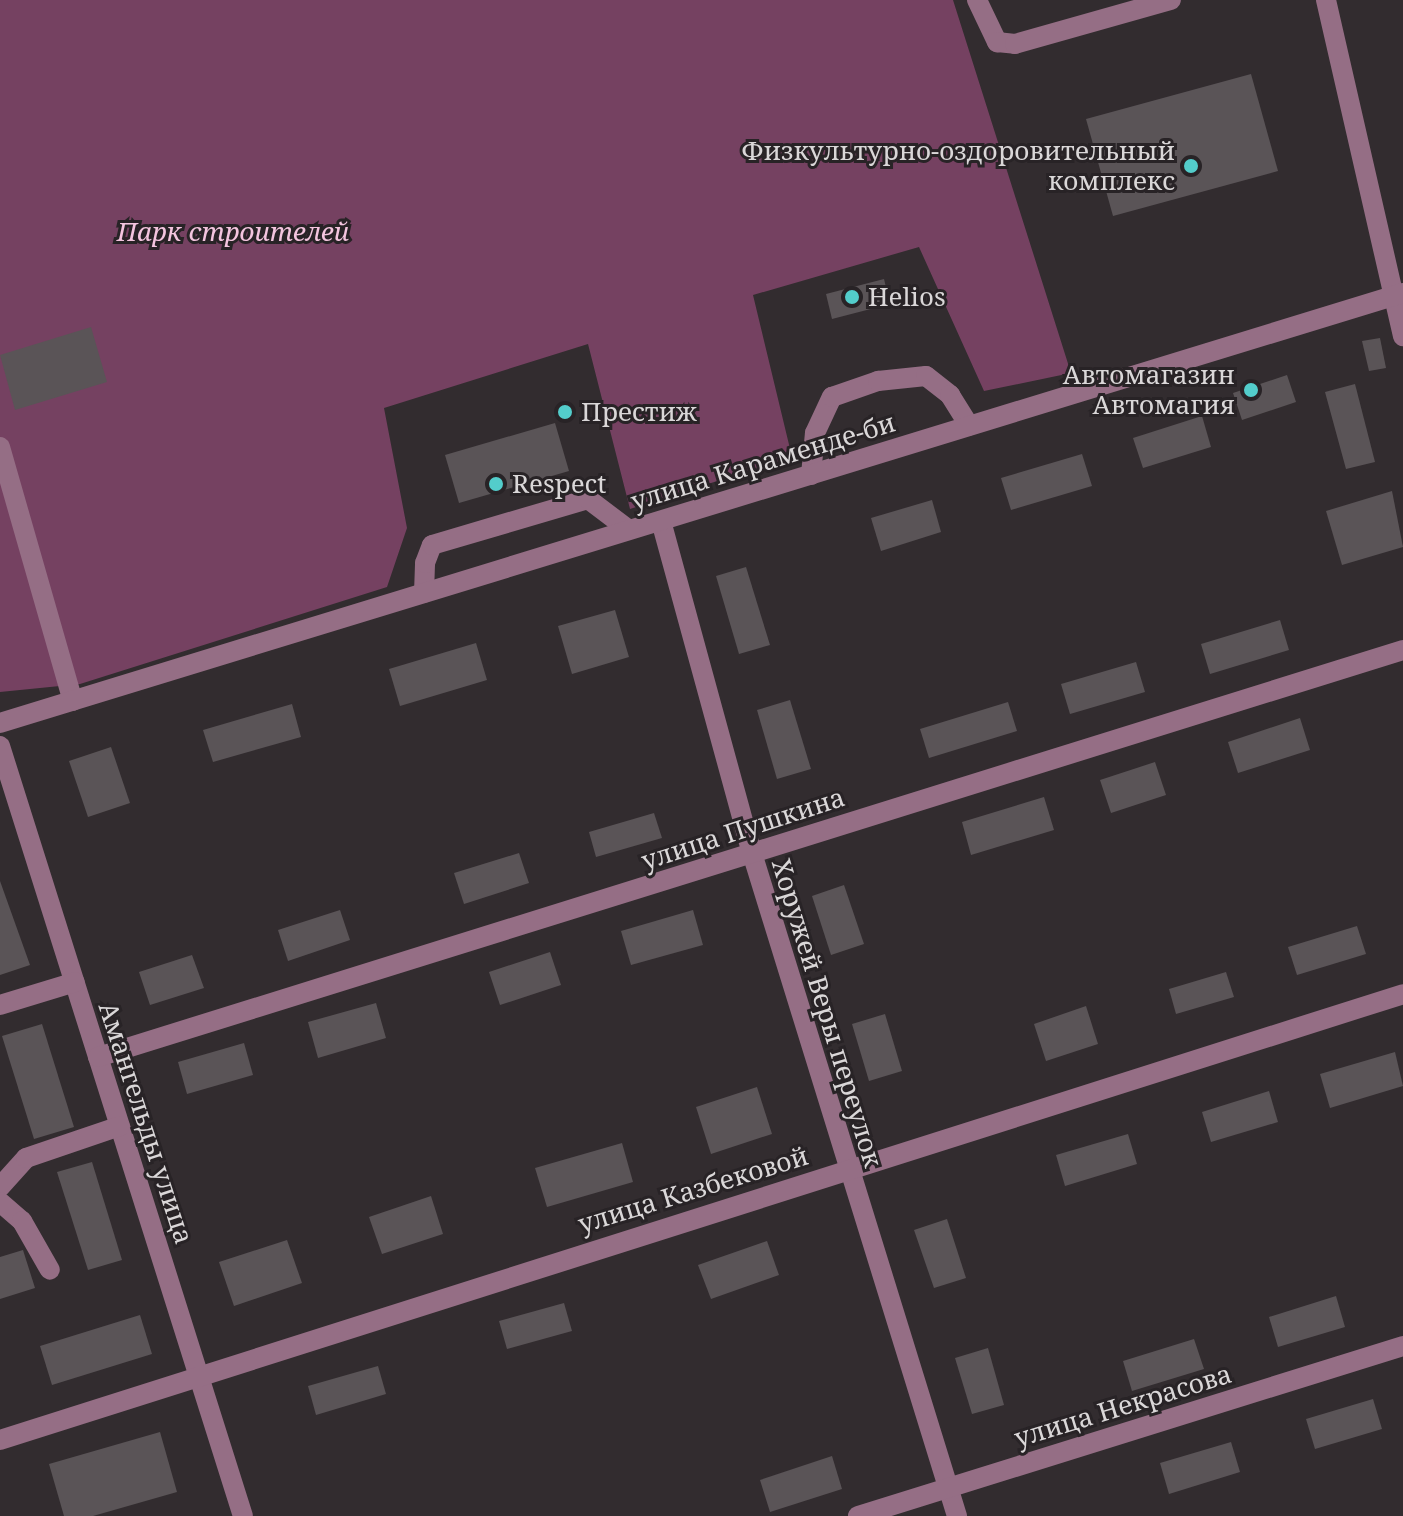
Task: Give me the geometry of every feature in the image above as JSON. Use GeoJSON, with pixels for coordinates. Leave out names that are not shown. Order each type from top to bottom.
{"type":"FeatureCollection","features":[{"type":"Feature","properties":{"kind":"street"},"geometry":{"type":"LineString","coordinates":[[977,0],[997,42],[1015,44],[1171,0]]}},
{"type":"Feature","properties":{"kind":"street"},"geometry":{"type":"LineString","coordinates":[[1326,0],[1397,295],[1403,336]]}},
{"type":"Feature","properties":{"kind":"street","name":"улица Караменде-би"},"geometry":{"type":"LineString","coordinates":[[0,723],[1397,295]]}},
{"type":"Feature","properties":{"kind":"street"},"geometry":{"type":"LineString","coordinates":[[811,475],[815,433],[832,397],[878,381],[926,376],[950,395],[969,426]]}},
{"type":"Feature","properties":{"kind":"street"},"geometry":{"type":"LineString","coordinates":[[0,447],[73,701]]}},
{"type":"Feature","properties":{"kind":"street"},"geometry":{"type":"LineString","coordinates":[[424,593],[425,563],[432,545],[588,499],[629,530]]}},
{"type":"Feature","properties":{"kind":"street","name":"Хоружей Веры переулок"},"geometry":{"type":"LineString","coordinates":[[661,521],[752,853],[847,1170],[957,1516]]}},
{"type":"Feature","properties":{"kind":"street","name":"улица Пушкина"},"geometry":{"type":"LineString","coordinates":[[98,1057],[1403,650]]}},
{"type":"Feature","properties":{"kind":"street","name":"Амангельды улица"},"geometry":{"type":"LineString","coordinates":[[0,746],[243,1516]]}},
{"type":"Feature","properties":{"kind":"street"},"geometry":{"type":"LineString","coordinates":[[0,1005],[75,982]]}},
{"type":"Feature","properties":{"kind":"street","name":"улица Казбековой"},"geometry":{"type":"LineString","coordinates":[[0,1440],[1403,994]]}},
{"type":"Feature","properties":{"kind":"street"},"geometry":{"type":"LineString","coordinates":[[0,1187],[26,1158],[120,1126]]}},
{"type":"Feature","properties":{"kind":"street"},"geometry":{"type":"LineString","coordinates":[[0,1202],[22,1221],[50,1270]]}},
{"type":"Feature","properties":{"kind":"street","name":"улица Некрасова"},"geometry":{"type":"LineString","coordinates":[[858,1516],[1403,1346]]}},
{"type":"Feature","properties":{"kind":"green space","name":"Парк строителей"},"geometry":{"type":"Polygon","coordinates":[[[0,0],[953,0],[1071,373],[984,391],[919,247],[753,295],[792,457],[630,509],[588,344],[384,408],[407,528],[387,587],[80,684],[0,692],[0,0]]]}},
{"type":"Feature","properties":{"kind":"building"},"geometry":{"type":"Polygon","coordinates":[[[1251,74],[1278,171],[1113,216],[1086,119],[1251,74]]]}},
{"type":"Feature","properties":{"kind":"building"},"geometry":{"type":"Polygon","coordinates":[[[884,279],[890,304],[832,319],[826,294],[884,279]]]}},
{"type":"Feature","properties":{"kind":"building"},"geometry":{"type":"Polygon","coordinates":[[[91,327],[107,382],[15,410],[0,355],[91,327]]]}},
{"type":"Feature","properties":{"kind":"building"},"geometry":{"type":"Polygon","coordinates":[[[1380,338],[1386,368],[1369,371],[1362,341],[1380,338]]]}},
{"type":"Feature","properties":{"kind":"building"},"geometry":{"type":"Polygon","coordinates":[[[1287,375],[1296,402],[1242,420],[1233,393],[1287,375]]]}},
{"type":"Feature","properties":{"kind":"building"},"geometry":{"type":"Polygon","coordinates":[[[1355,384],[1375,462],[1346,469],[1325,392],[1355,384]]]}},
{"type":"Feature","properties":{"kind":"building"},"geometry":{"type":"Polygon","coordinates":[[[1202,416],[1211,447],[1143,468],[1133,438],[1202,416]]]}},
{"type":"Feature","properties":{"kind":"building"},"geometry":{"type":"Polygon","coordinates":[[[555,423],[569,471],[459,503],[445,455],[555,423]]]}},
{"type":"Feature","properties":{"kind":"building"},"geometry":{"type":"Polygon","coordinates":[[[1082,454],[1092,486],[1011,510],[1001,478],[1082,454]]]}},
{"type":"Feature","properties":{"kind":"building"},"geometry":{"type":"Polygon","coordinates":[[[1392,491],[1403,547],[1342,565],[1326,511],[1392,491]]]}},
{"type":"Feature","properties":{"kind":"building"},"geometry":{"type":"Polygon","coordinates":[[[932,500],[941,532],[881,551],[871,518],[932,500]]]}},
{"type":"Feature","properties":{"kind":"building"},"geometry":{"type":"Polygon","coordinates":[[[746,567],[770,645],[739,654],[716,576],[746,567]]]}},
{"type":"Feature","properties":{"kind":"building"},"geometry":{"type":"Polygon","coordinates":[[[615,610],[629,657],[572,674],[558,626],[615,610]]]}},
{"type":"Feature","properties":{"kind":"building"},"geometry":{"type":"Polygon","coordinates":[[[1280,620],[1289,650],[1210,674],[1201,644],[1280,620]]]}},
{"type":"Feature","properties":{"kind":"building"},"geometry":{"type":"Polygon","coordinates":[[[476,643],[487,680],[400,706],[389,669],[476,643]]]}},
{"type":"Feature","properties":{"kind":"building"},"geometry":{"type":"Polygon","coordinates":[[[1136,662],[1145,692],[1070,714],[1061,684],[1136,662]]]}},
{"type":"Feature","properties":{"kind":"building"},"geometry":{"type":"Polygon","coordinates":[[[790,700],[811,769],[777,779],[757,710],[790,700]]]}},
{"type":"Feature","properties":{"kind":"building"},"geometry":{"type":"Polygon","coordinates":[[[1008,702],[1017,731],[929,758],[920,729],[1008,702]]]}},
{"type":"Feature","properties":{"kind":"building"},"geometry":{"type":"Polygon","coordinates":[[[292,704],[301,737],[213,762],[203,730],[292,704]]]}},
{"type":"Feature","properties":{"kind":"building"},"geometry":{"type":"Polygon","coordinates":[[[1300,718],[1310,750],[1238,773],[1228,742],[1300,718]]]}},
{"type":"Feature","properties":{"kind":"building"},"geometry":{"type":"Polygon","coordinates":[[[111,747],[130,803],[88,817],[69,761],[111,747]]]}},
{"type":"Feature","properties":{"kind":"building"},"geometry":{"type":"Polygon","coordinates":[[[1155,762],[1166,795],[1111,813],[1100,780],[1155,762]]]}},
{"type":"Feature","properties":{"kind":"building"},"geometry":{"type":"Polygon","coordinates":[[[1044,797],[1054,830],[971,855],[962,822],[1044,797]]]}},
{"type":"Feature","properties":{"kind":"building"},"geometry":{"type":"Polygon","coordinates":[[[654,813],[662,838],[596,857],[589,832],[654,813]]]}},
{"type":"Feature","properties":{"kind":"building"},"geometry":{"type":"Polygon","coordinates":[[[519,853],[529,883],[464,904],[454,873],[519,853]]]}},
{"type":"Feature","properties":{"kind":"building"},"geometry":{"type":"Polygon","coordinates":[[[0,881],[30,965],[0,975],[0,881]]]}},
{"type":"Feature","properties":{"kind":"building"},"geometry":{"type":"Polygon","coordinates":[[[844,885],[864,944],[831,955],[812,896],[844,885]]]}},
{"type":"Feature","properties":{"kind":"building"},"geometry":{"type":"Polygon","coordinates":[[[340,910],[350,940],[288,961],[278,930],[340,910]]]}},
{"type":"Feature","properties":{"kind":"building"},"geometry":{"type":"Polygon","coordinates":[[[693,910],[703,945],[631,965],[621,931],[693,910]]]}},
{"type":"Feature","properties":{"kind":"building"},"geometry":{"type":"Polygon","coordinates":[[[1357,926],[1366,954],[1297,975],[1288,947],[1357,926]]]}},
{"type":"Feature","properties":{"kind":"building"},"geometry":{"type":"Polygon","coordinates":[[[550,952],[561,985],[500,1005],[489,972],[550,952]]]}},
{"type":"Feature","properties":{"kind":"building"},"geometry":{"type":"Polygon","coordinates":[[[192,955],[204,988],[150,1005],[139,972],[192,955]]]}},
{"type":"Feature","properties":{"kind":"building"},"geometry":{"type":"Polygon","coordinates":[[[1226,972],[1234,997],[1176,1014],[1169,989],[1226,972]]]}},
{"type":"Feature","properties":{"kind":"building"},"geometry":{"type":"Polygon","coordinates":[[[376,1003],[386,1038],[318,1058],[308,1022],[376,1003]]]}},
{"type":"Feature","properties":{"kind":"building"},"geometry":{"type":"Polygon","coordinates":[[[1086,1006],[1098,1044],[1046,1061],[1034,1024],[1086,1006]]]}},
{"type":"Feature","properties":{"kind":"building"},"geometry":{"type":"Polygon","coordinates":[[[885,1014],[902,1071],[869,1081],[852,1024],[885,1014]]]}},
{"type":"Feature","properties":{"kind":"building"},"geometry":{"type":"Polygon","coordinates":[[[42,1024],[74,1127],[34,1139],[2,1036],[42,1024]]]}},
{"type":"Feature","properties":{"kind":"building"},"geometry":{"type":"Polygon","coordinates":[[[244,1043],[253,1075],[187,1094],[178,1062],[244,1043]]]}},
{"type":"Feature","properties":{"kind":"building"},"geometry":{"type":"Polygon","coordinates":[[[1395,1052],[1403,1086],[1330,1108],[1320,1074],[1395,1052]]]}},
{"type":"Feature","properties":{"kind":"building"},"geometry":{"type":"Polygon","coordinates":[[[757,1087],[772,1134],[711,1154],[696,1107],[757,1087]]]}},
{"type":"Feature","properties":{"kind":"building"},"geometry":{"type":"Polygon","coordinates":[[[1269,1091],[1278,1122],[1211,1142],[1202,1112],[1269,1091]]]}},
{"type":"Feature","properties":{"kind":"building"},"geometry":{"type":"Polygon","coordinates":[[[1128,1134],[1137,1164],[1065,1186],[1056,1155],[1128,1134]]]}},
{"type":"Feature","properties":{"kind":"building"},"geometry":{"type":"Polygon","coordinates":[[[622,1143],[633,1182],[547,1207],[535,1168],[622,1143]]]}},
{"type":"Feature","properties":{"kind":"building"},"geometry":{"type":"Polygon","coordinates":[[[92,1162],[122,1260],[88,1270],[57,1172],[92,1162]]]}},
{"type":"Feature","properties":{"kind":"building"},"geometry":{"type":"Polygon","coordinates":[[[431,1196],[443,1234],[382,1254],[369,1217],[431,1196]]]}},
{"type":"Feature","properties":{"kind":"building"},"geometry":{"type":"Polygon","coordinates":[[[947,1219],[966,1278],[934,1288],[914,1230],[947,1219]]]}},
{"type":"Feature","properties":{"kind":"building"},"geometry":{"type":"Polygon","coordinates":[[[287,1240],[302,1283],[234,1306],[219,1262],[287,1240]]]}},
{"type":"Feature","properties":{"kind":"building"},"geometry":{"type":"Polygon","coordinates":[[[767,1241],[779,1275],[711,1299],[698,1265],[767,1241]]]}},
{"type":"Feature","properties":{"kind":"building"},"geometry":{"type":"Polygon","coordinates":[[[23,1250],[35,1288],[0,1299],[0,1257],[23,1250]]]}},
{"type":"Feature","properties":{"kind":"building"},"geometry":{"type":"Polygon","coordinates":[[[1336,1296],[1345,1327],[1278,1347],[1269,1317],[1336,1296]]]}},
{"type":"Feature","properties":{"kind":"building"},"geometry":{"type":"Polygon","coordinates":[[[564,1303],[572,1331],[507,1349],[499,1321],[564,1303]]]}},
{"type":"Feature","properties":{"kind":"building"},"geometry":{"type":"Polygon","coordinates":[[[140,1315],[152,1354],[52,1385],[40,1346],[140,1315]]]}},
{"type":"Feature","properties":{"kind":"building"},"geometry":{"type":"Polygon","coordinates":[[[1194,1339],[1204,1369],[1132,1391],[1123,1361],[1194,1339]]]}},
{"type":"Feature","properties":{"kind":"building"},"geometry":{"type":"Polygon","coordinates":[[[988,1348],[1004,1405],[972,1414],[955,1358],[988,1348]]]}},
{"type":"Feature","properties":{"kind":"building"},"geometry":{"type":"Polygon","coordinates":[[[378,1366],[386,1394],[316,1415],[308,1386],[378,1366]]]}},
{"type":"Feature","properties":{"kind":"building"},"geometry":{"type":"Polygon","coordinates":[[[1373,1399],[1382,1429],[1315,1449],[1306,1419],[1373,1399]]]}},
{"type":"Feature","properties":{"kind":"building"},"geometry":{"type":"Polygon","coordinates":[[[160,1432],[177,1492],[93,1516],[64,1516],[49,1464],[160,1432]]]}},
{"type":"Feature","properties":{"kind":"building"},"geometry":{"type":"Polygon","coordinates":[[[1231,1442],[1240,1472],[1169,1494],[1160,1463],[1231,1442]]]}},
{"type":"Feature","properties":{"kind":"building"},"geometry":{"type":"Polygon","coordinates":[[[832,1456],[842,1489],[770,1512],[760,1480],[832,1456]]]}},
{"type":"Feature","properties":{"kind":"place","name":"Физкультурно-оздоровительный комплекс"},"geometry":{"type":"Point","coordinates":[1191,166]}},
{"type":"Feature","properties":{"kind":"place","name":"Helios"},"geometry":{"type":"Point","coordinates":[852,297]}},
{"type":"Feature","properties":{"kind":"place","name":"Автомагазин Автомагия"},"geometry":{"type":"Point","coordinates":[1251,390]}},
{"type":"Feature","properties":{"kind":"place","name":"Престиж"},"geometry":{"type":"Point","coordinates":[565,412]}},
{"type":"Feature","properties":{"kind":"place","name":"Respect"},"geometry":{"type":"Point","coordinates":[496,484]}}]}
